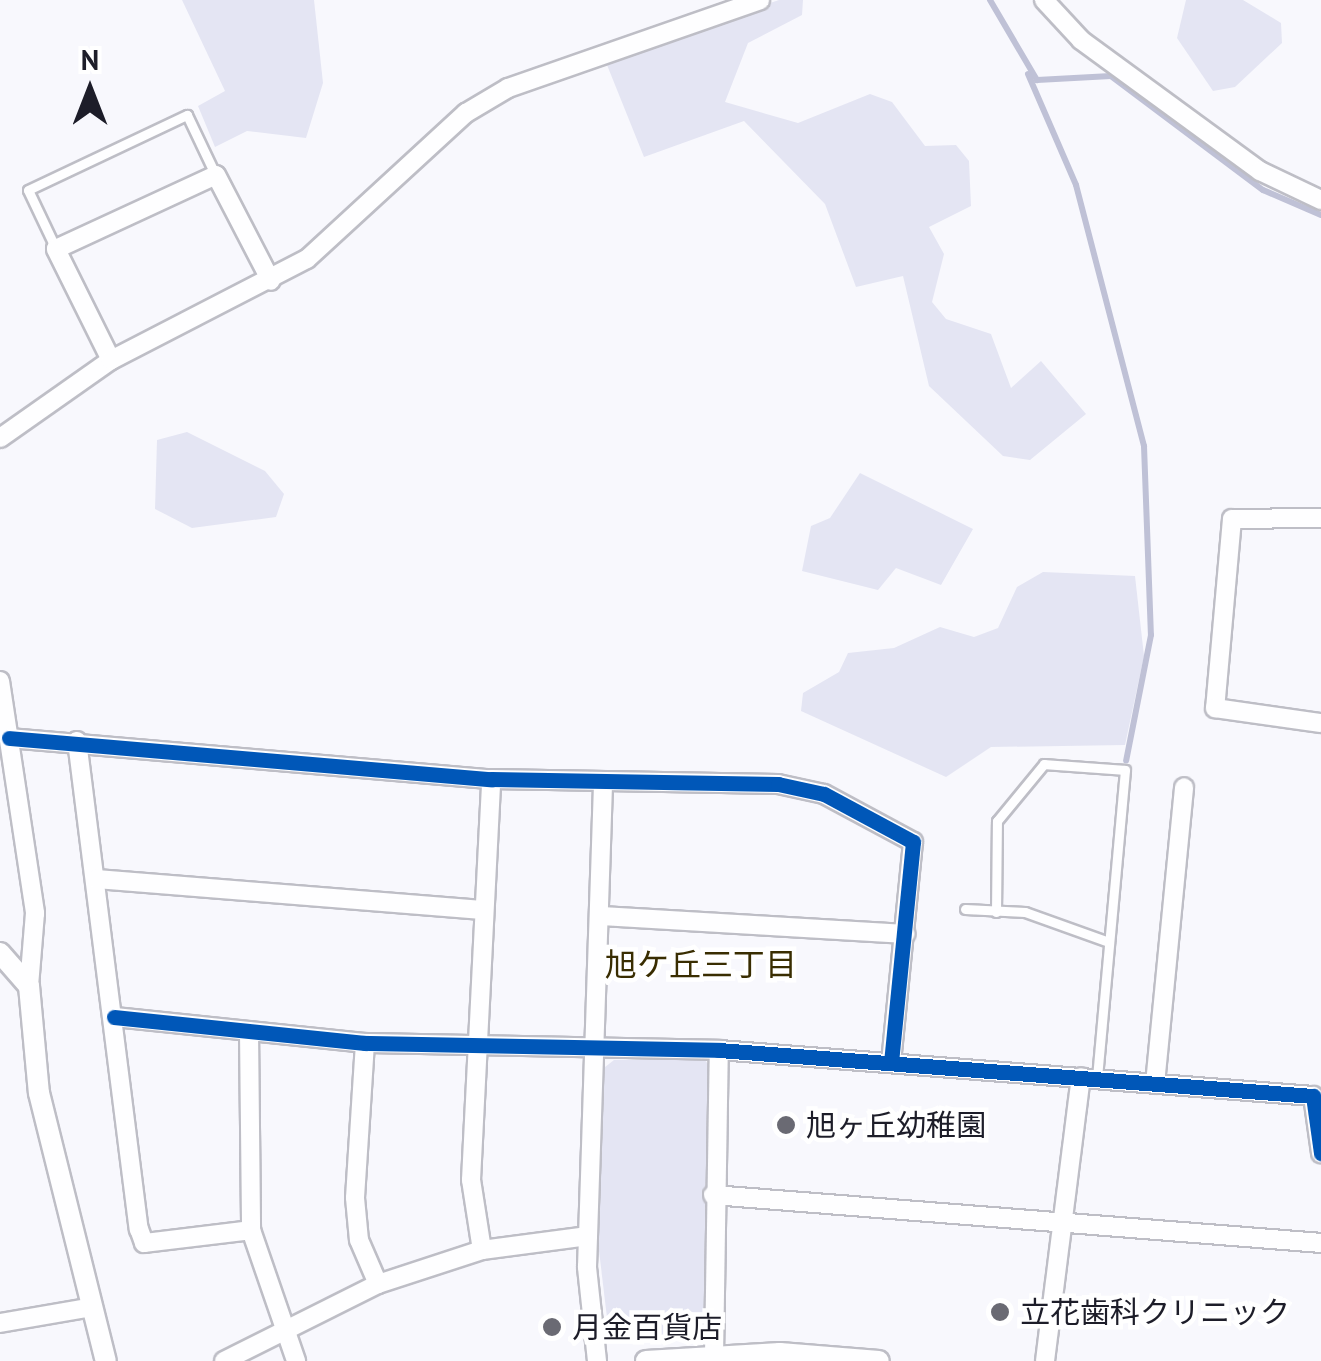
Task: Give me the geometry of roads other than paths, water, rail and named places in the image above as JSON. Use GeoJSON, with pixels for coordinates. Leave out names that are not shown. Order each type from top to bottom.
{"type":"FeatureCollection","features":[{"type":"Feature","properties":{"kind":"street"},"geometry":{"type":"LineString","coordinates":[[0,438],[111,360],[307,259],[466,113],[508,88],[760,0]]}},
{"type":"Feature","properties":{"kind":"street"},"geometry":{"type":"LineString","coordinates":[[1044,0],[1081,40],[1260,171],[1321,200]]}},
{"type":"Feature","properties":{"kind":"street"},"geometry":{"type":"LineString","coordinates":[[111,360],[56,249],[216,175],[271,280]]}},
{"type":"Feature","properties":{"kind":"street"},"geometry":{"type":"LineString","coordinates":[[1321,518],[1232,519],[1215,708],[1321,723]]}},
{"type":"Feature","properties":{"kind":"street"},"geometry":{"type":"LineString","coordinates":[[0,681],[35,913],[29,986],[39,1093],[106,1361]]}},
{"type":"Feature","properties":{"kind":"street"},"geometry":{"type":"LineString","coordinates":[[9,738],[603,785],[778,784],[880,818],[912,842],[891,1061]]}},
{"type":"Feature","properties":{"kind":"street"},"geometry":{"type":"LineString","coordinates":[[77,741],[144,1243],[251,1230]]}},
{"type":"Feature","properties":{"kind":"street"},"geometry":{"type":"LineString","coordinates":[[482,1250],[470,1180],[491,778]]}},
{"type":"Feature","properties":{"kind":"street"},"geometry":{"type":"LineString","coordinates":[[597,1361],[588,1236],[602,916],[603,785]]}},
{"type":"Feature","properties":{"kind":"street"},"geometry":{"type":"LineString","coordinates":[[1156,1084],[1184,788]]}},
{"type":"Feature","properties":{"kind":"street"},"geometry":{"type":"LineString","coordinates":[[96,879],[483,910]]}},
{"type":"Feature","properties":{"kind":"street"},"geometry":{"type":"LineString","coordinates":[[602,916],[905,934]]}},
{"type":"Feature","properties":{"kind":"street"},"geometry":{"type":"LineString","coordinates":[[0,953],[29,986]]}},
{"type":"Feature","properties":{"kind":"street"},"geometry":{"type":"LineString","coordinates":[[114,1017],[364,1043],[476,1049],[719,1050],[1313,1096],[1321,1152]]}},
{"type":"Feature","properties":{"kind":"street"},"geometry":{"type":"LineString","coordinates":[[249,1030],[251,1230],[282,1332],[296,1361]]}},
{"type":"Feature","properties":{"kind":"street"},"geometry":{"type":"LineString","coordinates":[[364,1043],[355,1198],[378,1284]]}},
{"type":"Feature","properties":{"kind":"street"},"geometry":{"type":"LineString","coordinates":[[714,1356],[719,1050]]}},
{"type":"Feature","properties":{"kind":"street"},"geometry":{"type":"LineString","coordinates":[[1045,1361],[1062,1220],[1089,1078]]}},
{"type":"Feature","properties":{"kind":"street"},"geometry":{"type":"LineString","coordinates":[[714,1195],[1321,1243]]}},
{"type":"Feature","properties":{"kind":"street"},"geometry":{"type":"LineString","coordinates":[[224,1361],[378,1284],[482,1250],[588,1236]]}},
{"type":"Feature","properties":{"kind":"street"},"geometry":{"type":"LineString","coordinates":[[0,1324],[93,1308]]}},
{"type":"Feature","properties":{"kind":"street"},"geometry":{"type":"LineString","coordinates":[[646,1361],[714,1356],[879,1361]]}},
{"type":"Feature","properties":{"kind":"lane"},"geometry":{"type":"LineString","coordinates":[[56,249],[28,190],[188,115],[216,175]]}},
{"type":"Feature","properties":{"kind":"lane"},"geometry":{"type":"LineString","coordinates":[[996,912],[997,821],[1044,764],[1126,770],[1089,1078]]}},
{"type":"Feature","properties":{"kind":"lane"},"geometry":{"type":"LineString","coordinates":[[965,909],[996,912],[1106,941]]}},
{"type":"Feature","properties":{"kind":"waterway"},"geometry":{"type":"LineString","coordinates":[[990,0],[1037,80],[1111,76],[1263,190],[1321,215]]}},
{"type":"Feature","properties":{"kind":"waterway"},"geometry":{"type":"LineString","coordinates":[[1028,74],[1076,185],[1144,446],[1151,635],[1126,761]]}},
{"type":"Feature","properties":{"kind":"place","name":"旭ヶ丘幼稚園"},"geometry":{"type":"Point","coordinates":[786,1125]}},
{"type":"Feature","properties":{"kind":"place","name":"立花歯科クリニック"},"geometry":{"type":"Point","coordinates":[1000,1312]}},
{"type":"Feature","properties":{"kind":"place","name":"月金百貨店"},"geometry":{"type":"Point","coordinates":[552,1327]}},
{"type":"Feature","properties":{"kind":"district","name":"旭ケ丘三丁目"},"geometry":{"type":"Point","coordinates":[701,964]}}]}
